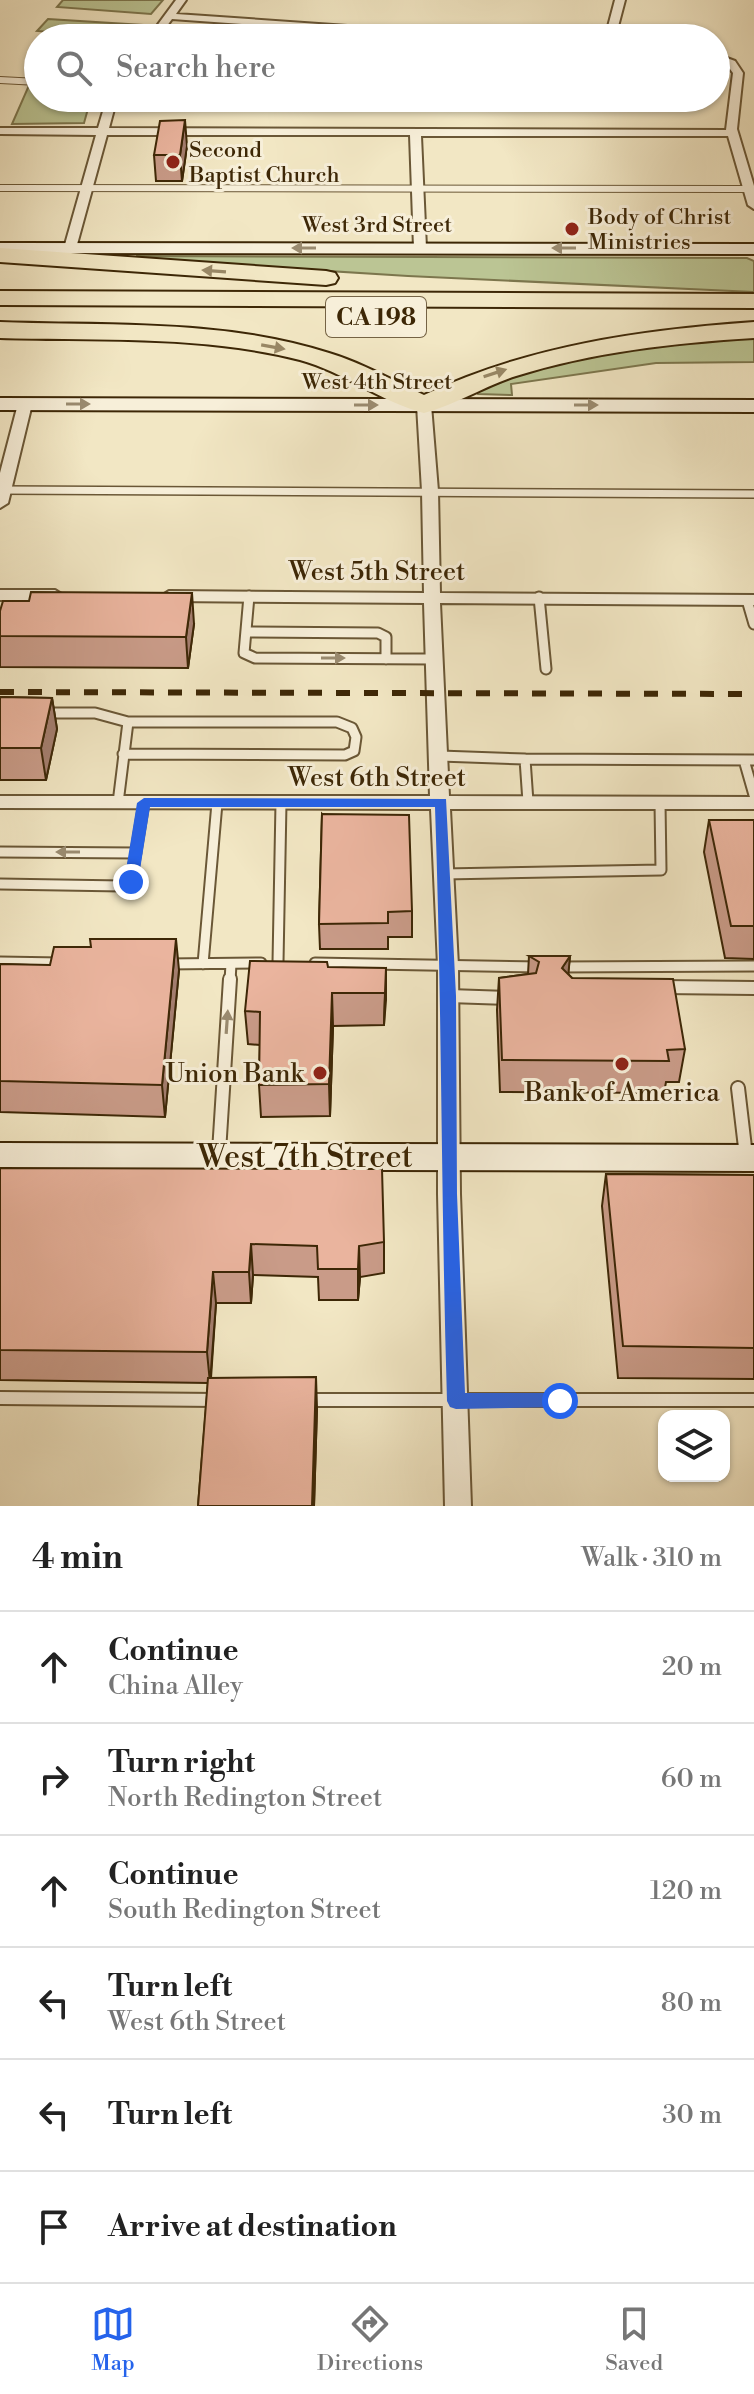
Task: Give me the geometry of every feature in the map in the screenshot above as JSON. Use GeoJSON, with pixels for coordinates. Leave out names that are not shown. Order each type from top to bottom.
{"type":"FeatureCollection","features":[{"type":"Feature","properties":{"kind":"highway"},"geometry":{"type":"LineString","coordinates":[[0,255],[751,311]]}},
{"type":"Feature","properties":{"kind":"highway","name":"CA 198"},"geometry":{"type":"LineString","coordinates":[[0,298],[751,311]]}},
{"type":"Feature","properties":{"kind":"highway"},"geometry":{"type":"LineString","coordinates":[[0,330],[197,338],[267,346],[345,367],[424,405],[482,377],[575,351],[642,339],[751,311]]}},
{"type":"Feature","properties":{"kind":"highway","name":"CA 198"},"geometry":{"type":"LineString","coordinates":[[0,316],[751,311]]}},
{"type":"Feature","properties":{"kind":"main road","name":"West 3rd Street"},"geometry":{"type":"LineString","coordinates":[[0,248],[754,249]]}},
{"type":"Feature","properties":{"kind":"main road","name":"West 4th Street"},"geometry":{"type":"LineString","coordinates":[[0,404],[754,406]]}},
{"type":"Feature","properties":{"kind":"main road","name":"West 7th Street"},"geometry":{"type":"LineString","coordinates":[[0,1156],[750,1158]]}},
{"type":"Feature","properties":{"kind":"street"},"geometry":{"type":"LineString","coordinates":[[163,24],[181,0]]}},
{"type":"Feature","properties":{"kind":"street"},"geometry":{"type":"LineString","coordinates":[[614,24],[620,0]]}},
{"type":"Feature","properties":{"kind":"street"},"geometry":{"type":"LineString","coordinates":[[169,16],[281,24]]}},
{"type":"Feature","properties":{"kind":"street"},"geometry":{"type":"LineString","coordinates":[[730,63],[738,73],[731,133],[754,205]]}},
{"type":"Feature","properties":{"kind":"street"},"geometry":{"type":"LineString","coordinates":[[70,248],[108,112]]}},
{"type":"Feature","properties":{"kind":"street"},"geometry":{"type":"LineString","coordinates":[[0,131],[731,133]]}},
{"type":"Feature","properties":{"kind":"street"},"geometry":{"type":"LineString","coordinates":[[415,132],[420,248]]}},
{"type":"Feature","properties":{"kind":"street"},"geometry":{"type":"LineString","coordinates":[[1,495],[25,404]]}},
{"type":"Feature","properties":{"kind":"street"},"geometry":{"type":"LineString","coordinates":[[424,405],[449,996],[458,1506]]}},
{"type":"Feature","properties":{"kind":"street"},"geometry":{"type":"LineString","coordinates":[[0,595],[78,595]]}},
{"type":"Feature","properties":{"kind":"street","name":"West 5th Street"},"geometry":{"type":"LineString","coordinates":[[156,596],[751,600]]}},
{"type":"Feature","properties":{"kind":"street","name":"West 6th Street"},"geometry":{"type":"LineString","coordinates":[[0,802],[754,803]]}},
{"type":"Feature","properties":{"kind":"lane"},"geometry":{"type":"LineString","coordinates":[[0,80],[24,81]]}},
{"type":"Feature","properties":{"kind":"lane"},"geometry":{"type":"LineString","coordinates":[[0,188],[748,189]]}},
{"type":"Feature","properties":{"kind":"lane"},"geometry":{"type":"LineString","coordinates":[[1,495],[430,491],[754,494]]}},
{"type":"Feature","properties":{"kind":"lane"},"geometry":{"type":"LineString","coordinates":[[249,596],[244,653],[255,658],[433,659]]}},
{"type":"Feature","properties":{"kind":"lane"},"geometry":{"type":"LineString","coordinates":[[539,597],[546,669]]}},
{"type":"Feature","properties":{"kind":"lane"},"geometry":{"type":"LineString","coordinates":[[751,600],[754,624]]}},
{"type":"Feature","properties":{"kind":"lane"},"geometry":{"type":"LineString","coordinates":[[246,632],[378,633],[386,637],[386,659]]}},
{"type":"Feature","properties":{"kind":"lane"},"geometry":{"type":"LineString","coordinates":[[32,713],[95,713],[128,722],[337,722],[352,728],[356,737],[354,751],[345,755],[123,754]]}},
{"type":"Feature","properties":{"kind":"lane"},"geometry":{"type":"LineString","coordinates":[[118,803],[128,722]]}},
{"type":"Feature","properties":{"kind":"lane"},"geometry":{"type":"LineString","coordinates":[[440,756],[749,760],[754,795]]}},
{"type":"Feature","properties":{"kind":"lane"},"geometry":{"type":"LineString","coordinates":[[525,759],[528,802]]}},
{"type":"Feature","properties":{"kind":"lane"},"geometry":{"type":"LineString","coordinates":[[0,884],[122,886],[131,882],[144,803]]}},
{"type":"Feature","properties":{"kind":"lane"},"geometry":{"type":"LineString","coordinates":[[203,964],[217,803]]}},
{"type":"Feature","properties":{"kind":"lane"},"geometry":{"type":"LineString","coordinates":[[278,962],[281,803]]}},
{"type":"Feature","properties":{"kind":"lane"},"geometry":{"type":"LineString","coordinates":[[444,874],[661,870],[660,803]]}},
{"type":"Feature","properties":{"kind":"lane"},"geometry":{"type":"LineString","coordinates":[[0,852],[136,853]]}},
{"type":"Feature","properties":{"kind":"lane"},"geometry":{"type":"LineString","coordinates":[[0,962],[78,963]]}},
{"type":"Feature","properties":{"kind":"lane"},"geometry":{"type":"LineString","coordinates":[[156,963],[293,962]]}},
{"type":"Feature","properties":{"kind":"lane"},"geometry":{"type":"LineString","coordinates":[[309,962],[448,966],[754,966]]}},
{"type":"Feature","properties":{"kind":"lane"},"geometry":{"type":"LineString","coordinates":[[219,1156],[231,964]]}},
{"type":"Feature","properties":{"kind":"lane"},"geometry":{"type":"LineString","coordinates":[[655,988],[754,988]]}},
{"type":"Feature","properties":{"kind":"lane"},"geometry":{"type":"LineString","coordinates":[[449,996],[528,998]]}},
{"type":"Feature","properties":{"kind":"lane"},"geometry":{"type":"LineString","coordinates":[[738,1088],[740,1121],[750,1158]]}},
{"type":"Feature","properties":{"kind":"lane"},"geometry":{"type":"LineString","coordinates":[[0,1398],[236,1400]]}},
{"type":"Feature","properties":{"kind":"lane"},"geometry":{"type":"LineString","coordinates":[[297,1400],[754,1400]]}},
{"type":"Feature","properties":{"kind":"green space"},"geometry":{"type":"Polygon","coordinates":[[[63,0],[163,0],[151,14],[57,7],[63,0]]]}},
{"type":"Feature","properties":{"kind":"green space"},"geometry":{"type":"Polygon","coordinates":[[[48,19],[126,24],[43,24],[48,19]]]}},
{"type":"Feature","properties":{"kind":"green space"},"geometry":{"type":"Polygon","coordinates":[[[24,97],[24,112],[87,112],[84,123],[12,124],[24,97]]]}},
{"type":"Feature","properties":{"kind":"green space"},"geometry":{"type":"Polygon","coordinates":[[[137,256],[747,258],[754,261],[754,292],[408,276],[136,259],[137,256]]]}},
{"type":"Feature","properties":{"kind":"green space"},"geometry":{"type":"Polygon","coordinates":[[[754,337],[754,362],[656,363],[511,384],[512,395],[478,394],[475,390],[543,368],[612,353],[754,337]]]}},
{"type":"Feature","properties":{"kind":"building"},"geometry":{"type":"Polygon","coordinates":[[[185,120],[180,155],[154,155],[160,121],[185,120]]]}},
{"type":"Feature","properties":{"kind":"building"},"geometry":{"type":"Polygon","coordinates":[[[31,592],[192,593],[186,637],[0,636],[3,601],[29,601],[31,592]]]}},
{"type":"Feature","properties":{"kind":"building"},"geometry":{"type":"Polygon","coordinates":[[[0,697],[52,698],[41,748],[0,748],[0,697]]]}},
{"type":"Feature","properties":{"kind":"building"},"geometry":{"type":"Polygon","coordinates":[[[322,814],[409,815],[412,911],[388,912],[388,923],[319,924],[322,814]]]}},
{"type":"Feature","properties":{"kind":"building"},"geometry":{"type":"Polygon","coordinates":[[[709,820],[754,820],[754,926],[731,926],[709,820]]]}},
{"type":"Feature","properties":{"kind":"building"},"geometry":{"type":"Polygon","coordinates":[[[90,939],[176,939],[162,1085],[0,1081],[0,964],[50,965],[54,947],[91,947],[90,939]]]}},
{"type":"Feature","properties":{"kind":"building"},"geometry":{"type":"Polygon","coordinates":[[[529,956],[570,956],[562,968],[572,978],[673,979],[685,1049],[667,1050],[669,1061],[502,1060],[499,978],[536,973],[539,962],[529,956]]]}},
{"type":"Feature","properties":{"kind":"building"},"geometry":{"type":"Polygon","coordinates":[[[250,961],[327,962],[328,967],[386,968],[385,993],[332,993],[329,1084],[259,1085],[260,1012],[245,1011],[250,961]]]}},
{"type":"Feature","properties":{"kind":"building"},"geometry":{"type":"Polygon","coordinates":[[[0,1168],[382,1169],[384,1242],[359,1246],[358,1269],[318,1269],[317,1246],[251,1244],[249,1272],[213,1272],[207,1352],[0,1350],[0,1168]]]}},
{"type":"Feature","properties":{"kind":"building"},"geometry":{"type":"Polygon","coordinates":[[[606,1174],[754,1175],[754,1348],[623,1346],[606,1174]]]}},
{"type":"Feature","properties":{"kind":"building"},"geometry":{"type":"Polygon","coordinates":[[[316,1377],[312,1506],[198,1506],[208,1378],[316,1377]]]}},
{"type":"Feature","properties":{"kind":"railway"},"geometry":{"type":"LineString","coordinates":[[0,692],[754,694]]}},
{"type":"Feature","properties":{"kind":"place","name":"Second Baptist Church"},"geometry":{"type":"Point","coordinates":[173,162]}},
{"type":"Feature","properties":{"kind":"place","name":"Body of Christ Ministries"},"geometry":{"type":"Point","coordinates":[572,229]}},
{"type":"Feature","properties":{"kind":"place","name":"Bank of America"},"geometry":{"type":"Point","coordinates":[622,1064]}},
{"type":"Feature","properties":{"kind":"place","name":"Union Bank"},"geometry":{"type":"Point","coordinates":[320,1073]}},
{"type":"Feature","properties":{"kind":"route"},"geometry":{"type":"LineString","coordinates":[[131,882],[144,803],[442,803],[449,996],[449,1194],[456,1401],[560,1401]]}}]}
